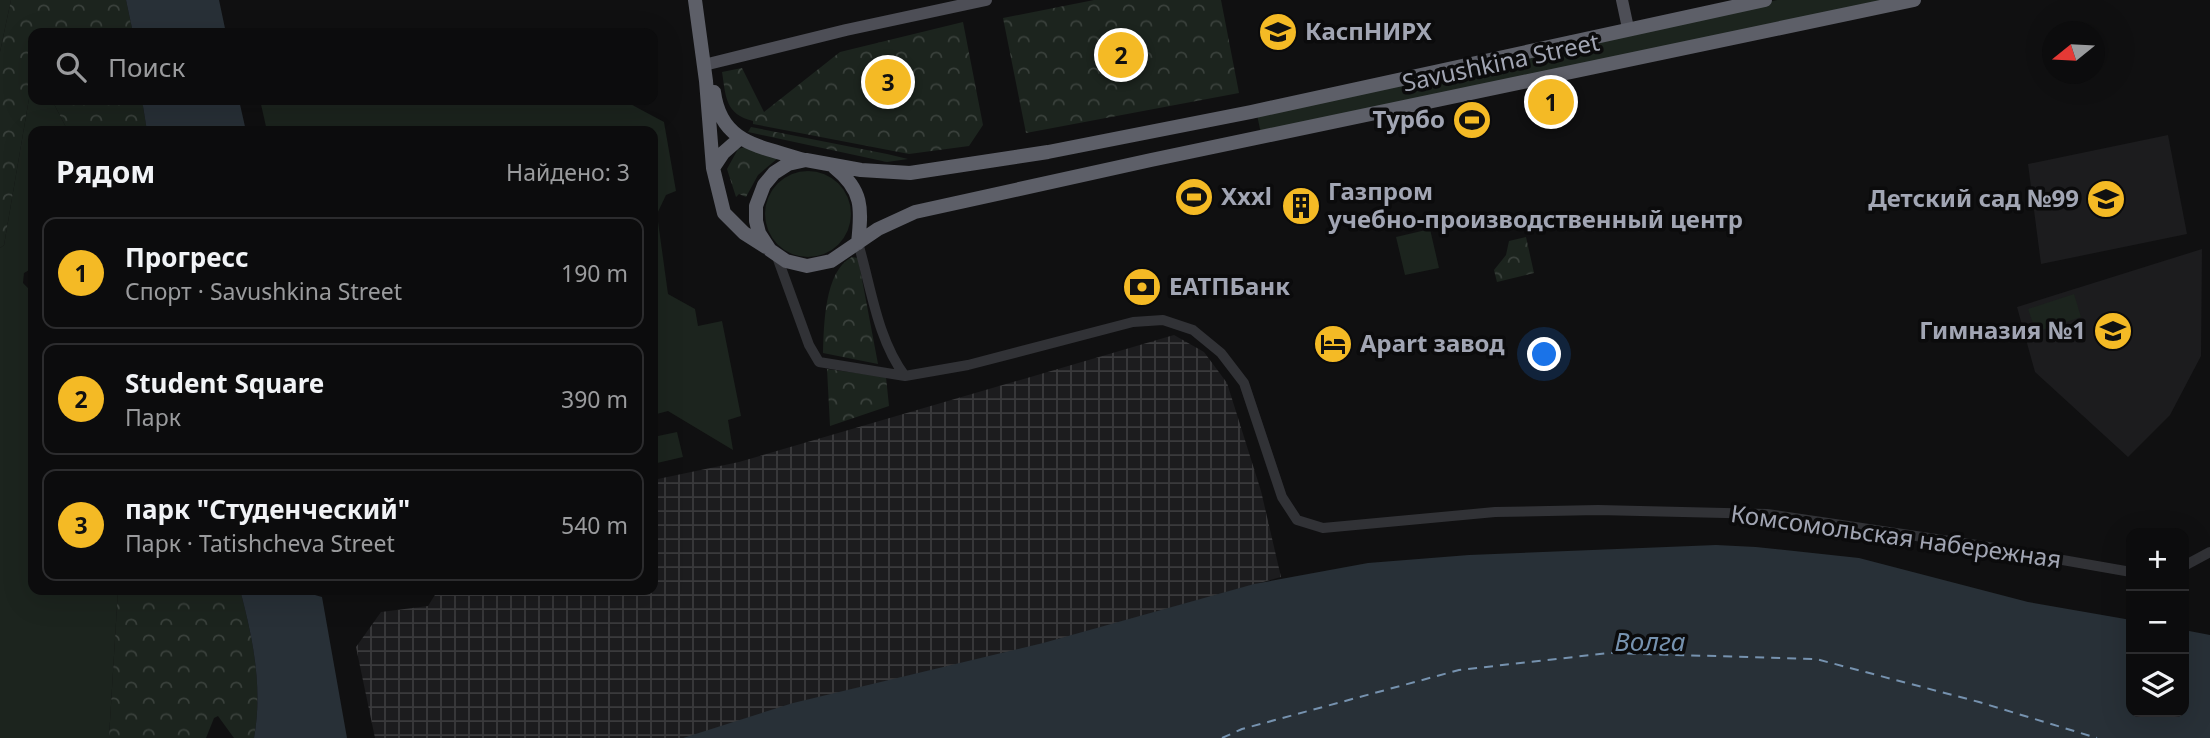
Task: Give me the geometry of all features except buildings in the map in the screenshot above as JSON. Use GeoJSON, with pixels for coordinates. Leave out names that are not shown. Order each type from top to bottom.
{"type":"FeatureCollection","features":[{"type":"Feature","properties":{"kind":"highway"},"geometry":{"type":"LineString","coordinates":[[695,0],[714,98],[724,123],[739,139],[834,167],[848,178],[856,191],[861,214],[858,243]]}},
{"type":"Feature","properties":{"kind":"highway"},"geometry":{"type":"LineString","coordinates":[[702,0],[707,64]]}},
{"type":"Feature","properties":{"kind":"highway","name":"Savushkina Street"},"geometry":{"type":"LineString","coordinates":[[811,161],[862,170],[909,173],[1048,152],[1251,112],[1765,0]]}},
{"type":"Feature","properties":{"kind":"highway","name":"Savushkina Street"},"geometry":{"type":"LineString","coordinates":[[707,64],[713,168],[724,213],[744,233],[786,261],[807,266],[831,261],[894,220],[915,212],[1913,0]]}},
{"type":"Feature","properties":{"kind":"highway"},"geometry":{"type":"LineString","coordinates":[[713,168],[723,153],[739,139]]}},
{"type":"Feature","properties":{"kind":"highway"},"geometry":{"type":"LineString","coordinates":[[773,252],[759,233],[756,221],[756,206],[764,185],[774,173],[788,164],[811,161]]}},
{"type":"Feature","properties":{"kind":"main road"},"geometry":{"type":"LineString","coordinates":[[707,64],[986,0]]}},
{"type":"Feature","properties":{"kind":"main road"},"geometry":{"type":"LineString","coordinates":[[1622,0],[1628,28]]}},
{"type":"Feature","properties":{"kind":"street"},"geometry":{"type":"LineString","coordinates":[[858,243],[894,363],[905,376]]}},
{"type":"Feature","properties":{"kind":"street","name":"Комсомольская набережная"},"geometry":{"type":"LineString","coordinates":[[773,252],[808,345],[819,362],[905,376],[968,365],[1133,322],[1163,320],[1194,330],[1221,353],[1244,383],[1282,497],[1297,520],[1323,528],[1495,512],[1598,510],[1767,514],[1977,545],[2126,571]]}},
{"type":"Feature","properties":{"kind":"street"},"geometry":{"type":"LineString","coordinates":[[2189,563],[2210,552]]}},
{"type":"Feature","properties":{"kind":"shaded area","name":"Детский сад №99"},"geometry":{"type":"Polygon","coordinates":[[[2168,135],[2187,234],[2041,264],[2028,164],[2168,135]]]}},
{"type":"Feature","properties":{"kind":"shaded area","name":"Гимназия №1"},"geometry":{"type":"Polygon","coordinates":[[[2202,249],[2201,356],[2170,415],[2128,457],[2035,372],[2017,307],[2202,249]]]}},
{"type":"Feature","properties":{"kind":"shaded area"},"geometry":{"type":"Polygon","coordinates":[[[1174,335],[1204,352],[1227,383],[1261,491],[1281,577],[709,738],[375,738],[356,647],[381,612],[428,606],[435,595],[658,595],[658,479],[739,462],[1174,335]]]}},
{"type":"Feature","properties":{"kind":"green space"},"geometry":{"type":"Polygon","coordinates":[[[0,0],[11,0],[0,52],[0,0]]]}},
{"type":"Feature","properties":{"kind":"green space"},"geometry":{"type":"Polygon","coordinates":[[[11,0],[126,0],[132,28],[28,28],[28,104],[4,245],[0,248],[0,52],[11,0]]]}},
{"type":"Feature","properties":{"kind":"green space"},"geometry":{"type":"Polygon","coordinates":[[[1094,0],[1221,0],[1239,93],[1026,133],[1003,18],[1094,0]]]}},
{"type":"Feature","properties":{"kind":"green space"},"geometry":{"type":"Polygon","coordinates":[[[1777,0],[1913,0],[1261,134],[1257,115],[1777,0]]]}},
{"type":"Feature","properties":{"kind":"green space"},"geometry":{"type":"Polygon","coordinates":[[[963,22],[983,125],[969,146],[909,154],[753,124],[753,121],[732,109],[726,97],[722,72],[742,68],[764,112],[840,52],[963,22]]]}},
{"type":"Feature","properties":{"kind":"green space"},"geometry":{"type":"Polygon","coordinates":[[[28,104],[55,105],[65,126],[28,126],[28,271],[24,273],[23,283],[28,288],[28,595],[118,595],[109,738],[0,738],[0,248],[4,245],[28,104]]]}},
{"type":"Feature","properties":{"kind":"green space"},"geometry":{"type":"Polygon","coordinates":[[[55,105],[143,105],[146,126],[65,126],[55,105]]]}},
{"type":"Feature","properties":{"kind":"green space"},"geometry":{"type":"Polygon","coordinates":[[[261,105],[632,105],[664,122],[676,191],[666,195],[658,212],[658,126],[266,126],[261,105]]]}},
{"type":"Feature","properties":{"kind":"green space"},"geometry":{"type":"Polygon","coordinates":[[[751,127],[908,159],[887,162],[748,132],[751,127]]]}},
{"type":"Feature","properties":{"kind":"green space"},"geometry":{"type":"Polygon","coordinates":[[[745,147],[778,158],[758,175],[746,197],[739,194],[736,197],[727,169],[738,149],[745,147]]]}},
{"type":"Feature","properties":{"kind":"green space"},"geometry":{"type":"Polygon","coordinates":[[[808,171],[832,178],[844,190],[851,214],[844,238],[832,250],[808,257],[784,250],[772,238],[765,214],[772,190],[784,178],[808,171]]]}},
{"type":"Feature","properties":{"kind":"green space"},"geometry":{"type":"Polygon","coordinates":[[[658,221],[668,294],[695,309],[698,326],[722,321],[741,416],[728,420],[733,450],[668,411],[658,414],[658,221]]]}},
{"type":"Feature","properties":{"kind":"green space"},"geometry":{"type":"Polygon","coordinates":[[[1430,229],[1439,268],[1405,275],[1396,237],[1430,229]]]}},
{"type":"Feature","properties":{"kind":"green space"},"geometry":{"type":"Polygon","coordinates":[[[1526,237],[1534,273],[1497,282],[1494,270],[1506,255],[1509,241],[1526,237]]]}},
{"type":"Feature","properties":{"kind":"green space"},"geometry":{"type":"Polygon","coordinates":[[[852,257],[858,258],[878,364],[823,353],[825,314],[831,286],[843,264],[852,257]]]}},
{"type":"Feature","properties":{"kind":"green space"},"geometry":{"type":"Polygon","coordinates":[[[2074,294],[2081,317],[2036,332],[2028,309],[2074,294]]]}},
{"type":"Feature","properties":{"kind":"green space"},"geometry":{"type":"Polygon","coordinates":[[[827,369],[886,377],[889,406],[830,426],[827,369]]]}},
{"type":"Feature","properties":{"kind":"green space"},"geometry":{"type":"Polygon","coordinates":[[[677,432],[683,457],[658,463],[658,436],[677,432]]]}},
{"type":"Feature","properties":{"kind":"green space"},"geometry":{"type":"Polygon","coordinates":[[[118,595],[241,595],[249,626],[257,682],[254,738],[234,738],[218,716],[214,718],[206,738],[109,738],[118,595]]]}},
{"type":"Feature","properties":{"kind":"water"},"geometry":{"type":"Polygon","coordinates":[[[126,0],[219,0],[225,28],[132,28],[126,0]]]}},
{"type":"Feature","properties":{"kind":"water"},"geometry":{"type":"Polygon","coordinates":[[[143,105],[240,105],[245,126],[146,126],[143,105]]]}},
{"type":"Feature","properties":{"kind":"water","name":"Волга"},"geometry":{"type":"Polygon","coordinates":[[[1716,545],[1756,547],[1859,558],[2028,602],[2126,619],[2126,717],[2189,717],[2189,631],[2210,635],[2210,738],[683,738],[793,703],[1043,643],[1254,584],[1368,563],[1469,555],[1716,545]]]}},
{"type":"Feature","properties":{"kind":"water"},"geometry":{"type":"Polygon","coordinates":[[[241,595],[322,597],[347,738],[254,738],[257,682],[249,626],[241,595]]]}},
{"type":"Feature","properties":{"kind":"ferry route"},"geometry":{"type":"LineString","coordinates":[[1222,738],[1242,729],[1459,670],[1609,653],[1816,659],[1979,702],[2097,738]]}},
{"type":"Feature","properties":{"kind":"place","name":"КаспНИРХ"},"geometry":{"type":"Point","coordinates":[1278,32]}},
{"type":"Feature","properties":{"kind":"place","name":"Student Square"},"geometry":{"type":"Point","coordinates":[1121,55]}},
{"type":"Feature","properties":{"kind":"place","name":"парк \"Студенческий\""},"geometry":{"type":"Point","coordinates":[888,82]}},
{"type":"Feature","properties":{"kind":"place","name":"Прогресс"},"geometry":{"type":"Point","coordinates":[1551,102]}},
{"type":"Feature","properties":{"kind":"place","name":"Турбо"},"geometry":{"type":"Point","coordinates":[1472,120]}},
{"type":"Feature","properties":{"kind":"place","name":"Xxxl"},"geometry":{"type":"Point","coordinates":[1194,197]}},
{"type":"Feature","properties":{"kind":"place","name":"Детский сад №99"},"geometry":{"type":"Point","coordinates":[2106,199]}},
{"type":"Feature","properties":{"kind":"place","name":"Газпром учебно-производственный центр"},"geometry":{"type":"Point","coordinates":[1301,206]}},
{"type":"Feature","properties":{"kind":"place","name":"ЕАТПБанк"},"geometry":{"type":"Point","coordinates":[1142,287]}},
{"type":"Feature","properties":{"kind":"place","name":"Гимназия №1"},"geometry":{"type":"Point","coordinates":[2113,331]}},
{"type":"Feature","properties":{"kind":"place","name":"Apart завод"},"geometry":{"type":"Point","coordinates":[1333,344]}}]}
